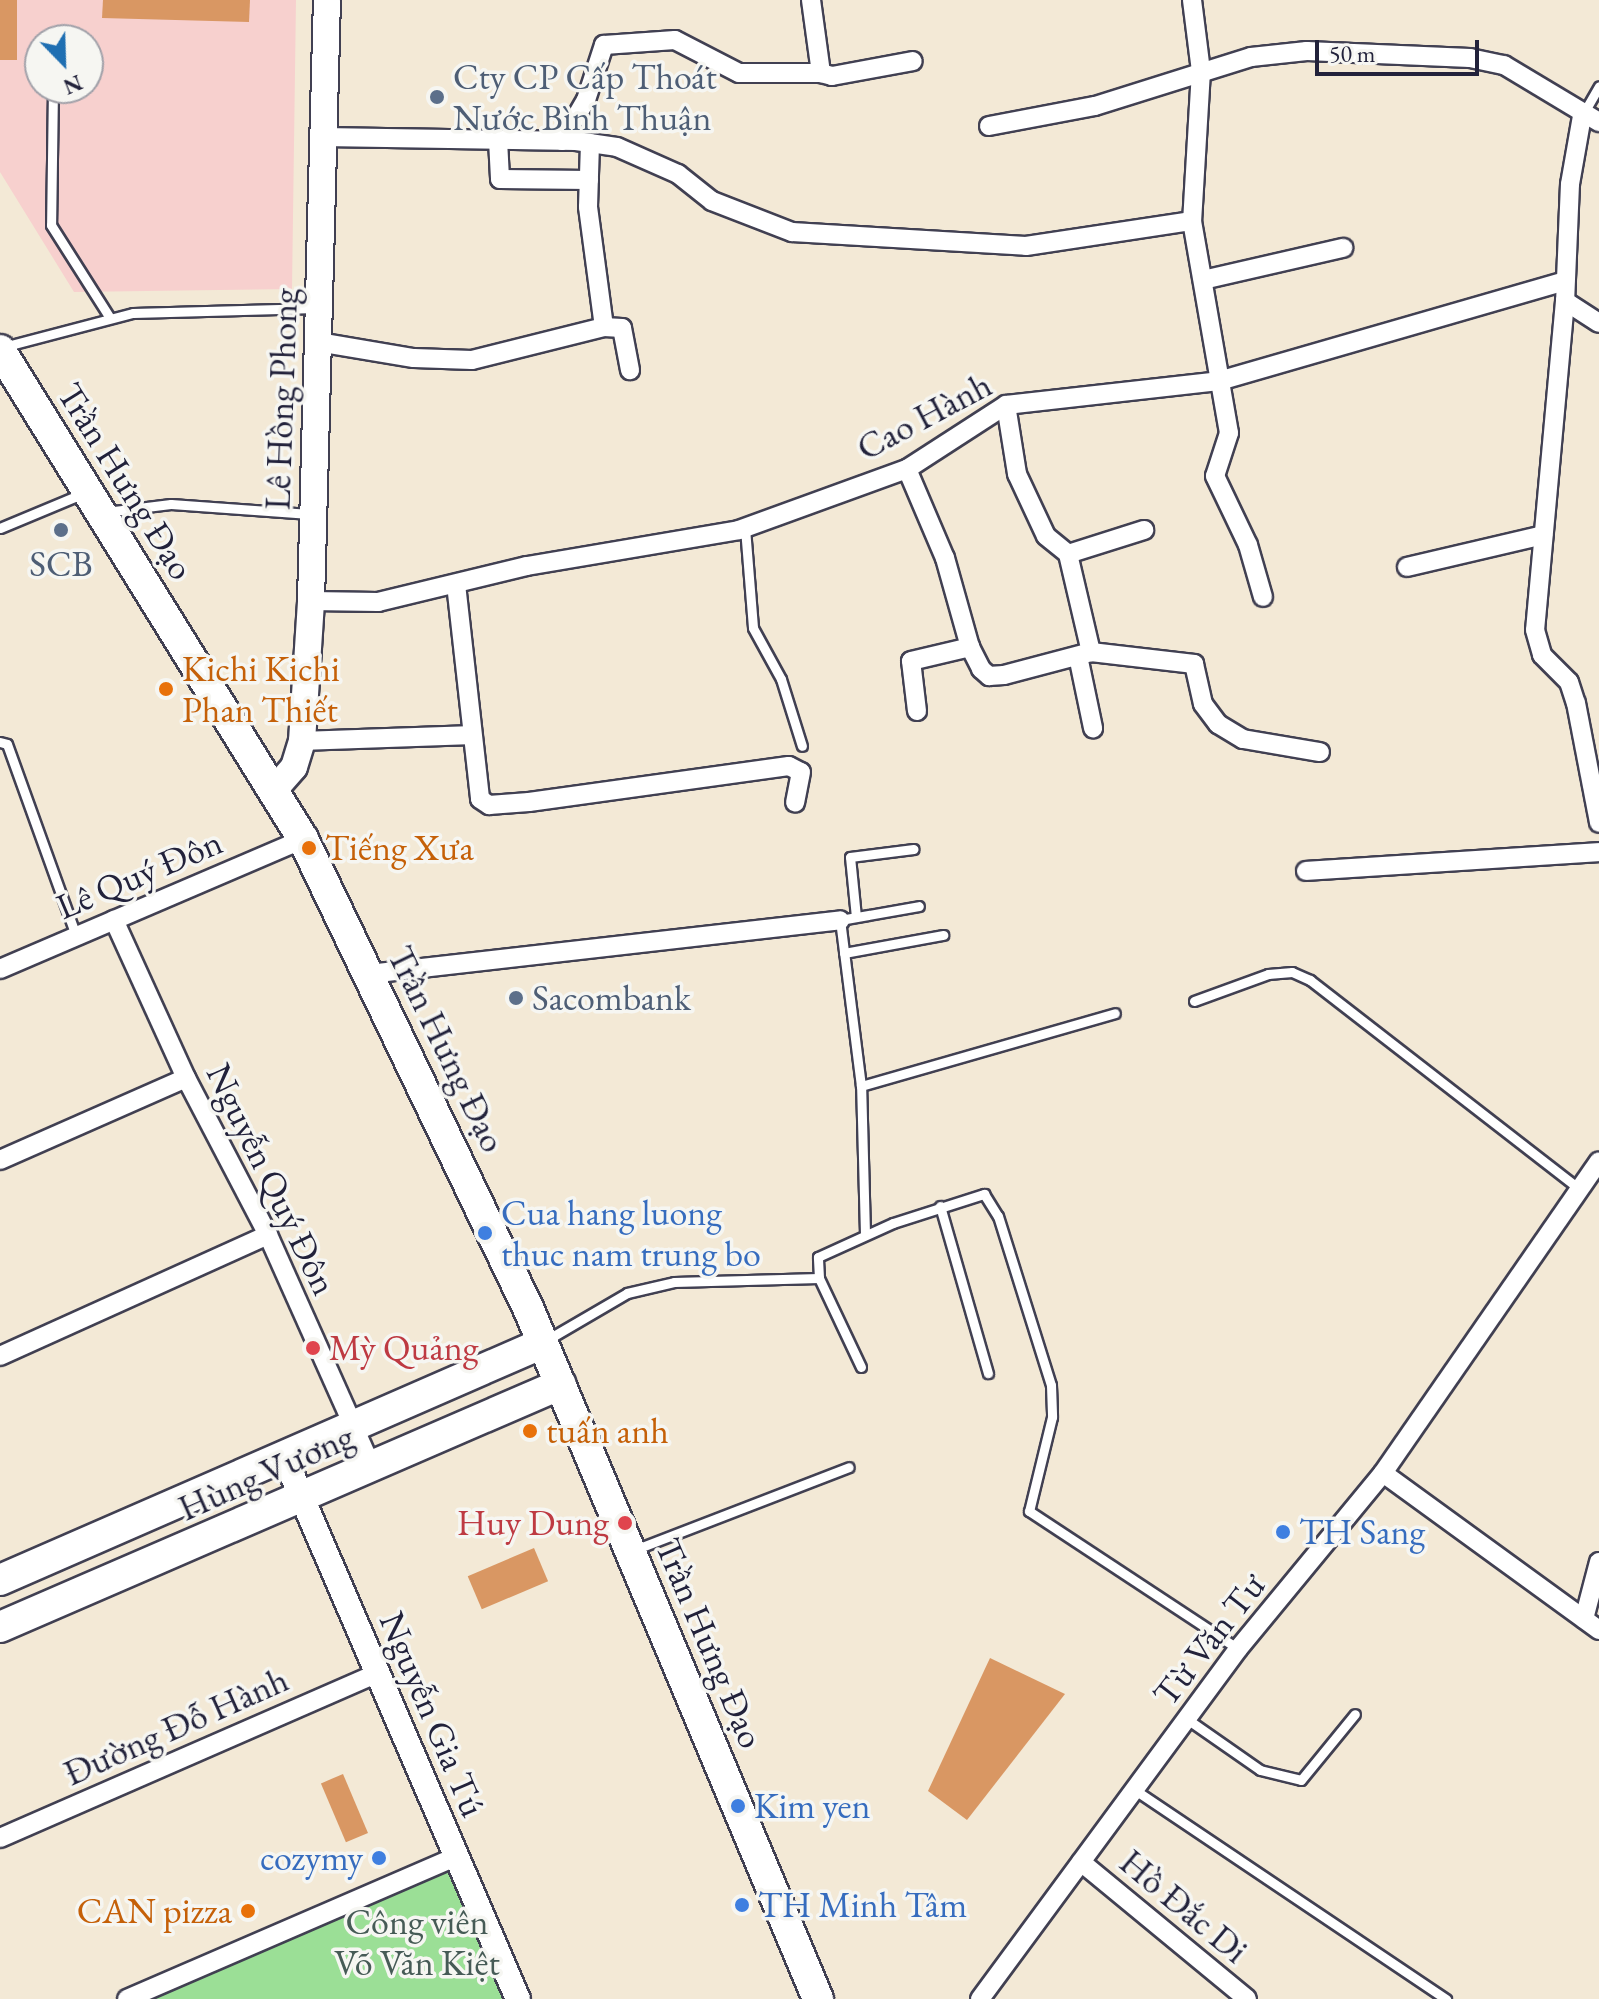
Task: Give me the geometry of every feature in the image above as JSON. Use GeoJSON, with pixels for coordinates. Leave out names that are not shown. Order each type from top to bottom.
{"type":"FeatureCollection","features":[{"type":"Feature","properties":{"kind":"main road","name":"Lê Hồng Phong"},"geometry":{"type":"LineString","coordinates":[[274,790],[294,767],[302,741],[314,515],[327,0]]}},
{"type":"Feature","properties":{"kind":"main road","name":"Trần Hưng Đạo"},"geometry":{"type":"LineString","coordinates":[[0,349],[303,839],[543,1343],[818,1999]]}},
{"type":"Feature","properties":{"kind":"main road","name":"Hùng Vương"},"geometry":{"type":"LineString","coordinates":[[0,1580],[543,1343]]}},
{"type":"Feature","properties":{"kind":"main road","name":"Hùng Vương"},"geometry":{"type":"LineString","coordinates":[[0,1627],[303,1500],[561,1384]]}},
{"type":"Feature","properties":{"kind":"street"},"geometry":{"type":"LineString","coordinates":[[811,0],[821,73]]}},
{"type":"Feature","properties":{"kind":"street"},"geometry":{"type":"LineString","coordinates":[[1192,0],[1201,71],[1192,221],[1229,445],[1215,476],[1248,545],[1263,597]]}},
{"type":"Feature","properties":{"kind":"street"},"geometry":{"type":"LineString","coordinates":[[562,141],[586,100],[604,45],[675,40],[739,73],[821,73],[832,76],[913,61]]}},
{"type":"Feature","properties":{"kind":"street"},"geometry":{"type":"LineString","coordinates":[[989,126],[1095,106],[1251,57],[1307,51],[1470,58],[1504,65],[1590,119],[1570,184],[1565,301],[1535,630],[1542,655],[1569,682],[1576,703],[1599,823]]}},
{"type":"Feature","properties":{"kind":"street"},"geometry":{"type":"LineString","coordinates":[[323,137],[562,141],[617,147],[678,174],[712,201],[792,232],[1026,246],[1192,221]]}},
{"type":"Feature","properties":{"kind":"street"},"geometry":{"type":"LineString","coordinates":[[498,140],[500,179],[589,180]]}},
{"type":"Feature","properties":{"kind":"street"},"geometry":{"type":"LineString","coordinates":[[590,143],[589,180],[604,327]]}},
{"type":"Feature","properties":{"kind":"street"},"geometry":{"type":"LineString","coordinates":[[1203,280],[1343,248]]}},
{"type":"Feature","properties":{"kind":"street","name":"Cao Hành"},"geometry":{"type":"LineString","coordinates":[[311,601],[378,602],[745,528],[907,469],[1006,405],[1219,381],[1565,281]]}},
{"type":"Feature","properties":{"kind":"street"},"geometry":{"type":"LineString","coordinates":[[1565,301],[1599,323]]}},
{"type":"Feature","properties":{"kind":"street"},"geometry":{"type":"LineString","coordinates":[[318,342],[414,358],[472,360],[604,327],[622,328],[630,370]]}},
{"type":"Feature","properties":{"kind":"street"},"geometry":{"type":"LineString","coordinates":[[1006,405],[1017,474],[1032,513],[1046,536],[1068,554],[1085,654],[1093,728]]}},
{"type":"Feature","properties":{"kind":"street"},"geometry":{"type":"LineString","coordinates":[[907,469],[945,558],[970,647],[989,676],[1085,654],[1194,664],[1203,704],[1218,724],[1243,739],[1320,752]]}},
{"type":"Feature","properties":{"kind":"street"},"geometry":{"type":"LineString","coordinates":[[1068,554],[1144,530]]}},
{"type":"Feature","properties":{"kind":"street"},"geometry":{"type":"LineString","coordinates":[[1407,567],[1543,535]]}},
{"type":"Feature","properties":{"kind":"street"},"geometry":{"type":"LineString","coordinates":[[456,584],[480,799],[489,805],[789,766],[801,772],[795,802]]}},
{"type":"Feature","properties":{"kind":"street"},"geometry":{"type":"LineString","coordinates":[[917,711],[911,661],[970,647]]}},
{"type":"Feature","properties":{"kind":"street"},"geometry":{"type":"LineString","coordinates":[[302,741],[472,735]]}},
{"type":"Feature","properties":{"kind":"street","name":"Lê Quý Đôn"},"geometry":{"type":"LineString","coordinates":[[0,969],[303,839]]}},
{"type":"Feature","properties":{"kind":"street"},"geometry":{"type":"LineString","coordinates":[[1306,871],[1599,852]]}},
{"type":"Feature","properties":{"kind":"street"},"geometry":{"type":"LineString","coordinates":[[369,974],[848,918]]}},
{"type":"Feature","properties":{"kind":"street","name":"Nguyễn Quý Đôn"},"geometry":{"type":"LineString","coordinates":[[114,920],[186,1078],[268,1235],[372,1467]]}},
{"type":"Feature","properties":{"kind":"street"},"geometry":{"type":"LineString","coordinates":[[0,1160],[186,1078]]}},
{"type":"Feature","properties":{"kind":"street","name":"Từ Văn Tư"},"geometry":{"type":"LineString","coordinates":[[980,1999],[1238,1649],[1383,1473],[1599,1161]]}},
{"type":"Feature","properties":{"kind":"street"},"geometry":{"type":"LineString","coordinates":[[0,1356],[268,1235]]}},
{"type":"Feature","properties":{"kind":"street","name":"Nguyễn Gia Tú"},"geometry":{"type":"LineString","coordinates":[[284,1456],[518,1999]]}},
{"type":"Feature","properties":{"kind":"street"},"geometry":{"type":"LineString","coordinates":[[1383,1473],[1592,1624],[1599,1562]]}},
{"type":"Feature","properties":{"kind":"street","name":"Đường Đỗ Hành"},"geometry":{"type":"LineString","coordinates":[[0,1838],[377,1673]]}},
{"type":"Feature","properties":{"kind":"street"},"geometry":{"type":"LineString","coordinates":[[127,1999],[455,1857]]}},
{"type":"Feature","properties":{"kind":"street","name":"Hồ Đắc Di"},"geometry":{"type":"LineString","coordinates":[[1081,1862],[1247,1999]]}},
{"type":"Feature","properties":{"kind":"lane"},"geometry":{"type":"LineString","coordinates":[[1590,119],[1599,86]]}},
{"type":"Feature","properties":{"kind":"lane"},"geometry":{"type":"LineString","coordinates":[[53,104],[51,225],[110,318]]}},
{"type":"Feature","properties":{"kind":"lane"},"geometry":{"type":"LineString","coordinates":[[0,349],[110,318],[167,311],[320,308]]}},
{"type":"Feature","properties":{"kind":"lane"},"geometry":{"type":"LineString","coordinates":[[0,528],[94,502],[171,504],[314,515]]}},
{"type":"Feature","properties":{"kind":"lane"},"geometry":{"type":"LineString","coordinates":[[745,528],[753,628],[781,679],[802,746]]}},
{"type":"Feature","properties":{"kind":"lane"},"geometry":{"type":"LineString","coordinates":[[0,742],[7,744],[76,936]]}},
{"type":"Feature","properties":{"kind":"lane"},"geometry":{"type":"LineString","coordinates":[[865,1234],[861,1086],[844,953],[850,857],[914,849]]}},
{"type":"Feature","properties":{"kind":"lane"},"geometry":{"type":"LineString","coordinates":[[848,918],[919,906]]}},
{"type":"Feature","properties":{"kind":"lane"},"geometry":{"type":"LineString","coordinates":[[844,953],[943,935]]}},
{"type":"Feature","properties":{"kind":"lane"},"geometry":{"type":"LineString","coordinates":[[1194,1001],[1268,974],[1292,972],[1310,980],[1579,1189]]}},
{"type":"Feature","properties":{"kind":"lane"},"geometry":{"type":"LineString","coordinates":[[861,1086],[1115,1013]]}},
{"type":"Feature","properties":{"kind":"lane"},"geometry":{"type":"LineString","coordinates":[[861,1367],[819,1278],[818,1257],[865,1234],[940,1206],[984,1194],[992,1200],[1051,1385],[1052,1417],[1029,1511],[1238,1649]]}},
{"type":"Feature","properties":{"kind":"lane"},"geometry":{"type":"LineString","coordinates":[[940,1206],[988,1373]]}},
{"type":"Feature","properties":{"kind":"lane"},"geometry":{"type":"LineString","coordinates":[[543,1343],[627,1293],[674,1282],[819,1278]]}},
{"type":"Feature","properties":{"kind":"lane"},"geometry":{"type":"LineString","coordinates":[[630,1552],[849,1467]]}},
{"type":"Feature","properties":{"kind":"lane"},"geometry":{"type":"LineString","coordinates":[[1187,1719],[1260,1770],[1301,1780],[1355,1714]]}},
{"type":"Feature","properties":{"kind":"lane"},"geometry":{"type":"LineString","coordinates":[[1135,1790],[1446,1999]]}},
{"type":"Feature","properties":{"kind":"shaded area"},"geometry":{"type":"Polygon","coordinates":[[[0,0],[296,0],[292,289],[74,292],[0,172],[0,0]]]}},
{"type":"Feature","properties":{"kind":"green space","name":"Công viên Võ Văn Kiệt"},"geometry":{"type":"Polygon","coordinates":[[[447,1868],[503,1999],[145,1999],[447,1868]]]}},
{"type":"Feature","properties":{"kind":"building"},"geometry":{"type":"Polygon","coordinates":[[[0,0],[17,0],[17,60],[0,60],[0,0]]]}},
{"type":"Feature","properties":{"kind":"building"},"geometry":{"type":"Polygon","coordinates":[[[103,0],[250,0],[249,22],[102,18],[103,0]]]}},
{"type":"Feature","properties":{"kind":"building"},"geometry":{"type":"Polygon","coordinates":[[[534,1548],[548,1581],[482,1609],[468,1576],[534,1548]]]}},
{"type":"Feature","properties":{"kind":"building"},"geometry":{"type":"Polygon","coordinates":[[[990,1658],[1065,1694],[967,1820],[928,1791],[990,1658]]]}},
{"type":"Feature","properties":{"kind":"building"},"geometry":{"type":"Polygon","coordinates":[[[343,1774],[368,1833],[346,1842],[321,1783],[343,1774]]]}},
{"type":"Feature","properties":{"kind":"place","name":"Cty CP Cấp Thoát Nước Bình Thuận"},"geometry":{"type":"Point","coordinates":[437,97]}},
{"type":"Feature","properties":{"kind":"place","name":"SCB"},"geometry":{"type":"Point","coordinates":[61,530]}},
{"type":"Feature","properties":{"kind":"place","name":"Kichi Kichi Phan Thiết"},"geometry":{"type":"Point","coordinates":[166,689]}},
{"type":"Feature","properties":{"kind":"place","name":"Tiếng Xưa"},"geometry":{"type":"Point","coordinates":[309,848]}},
{"type":"Feature","properties":{"kind":"place","name":"Sacombank"},"geometry":{"type":"Point","coordinates":[516,998]}},
{"type":"Feature","properties":{"kind":"place","name":"Cua hang luong thuc nam trung bo"},"geometry":{"type":"Point","coordinates":[485,1233]}},
{"type":"Feature","properties":{"kind":"place","name":"Mỳ Quảng"},"geometry":{"type":"Point","coordinates":[313,1348]}},
{"type":"Feature","properties":{"kind":"place","name":"tuấn anh"},"geometry":{"type":"Point","coordinates":[530,1431]}},
{"type":"Feature","properties":{"kind":"place","name":"Huy Dung"},"geometry":{"type":"Point","coordinates":[625,1523]}},
{"type":"Feature","properties":{"kind":"place","name":"TH Sang"},"geometry":{"type":"Point","coordinates":[1283,1532]}},
{"type":"Feature","properties":{"kind":"place","name":"Kim yen"},"geometry":{"type":"Point","coordinates":[738,1806]}},
{"type":"Feature","properties":{"kind":"place","name":"cozymy"},"geometry":{"type":"Point","coordinates":[379,1858]}},
{"type":"Feature","properties":{"kind":"place","name":"TH Minh Tâm"},"geometry":{"type":"Point","coordinates":[742,1905]}},
{"type":"Feature","properties":{"kind":"place","name":"CAN pizza"},"geometry":{"type":"Point","coordinates":[248,1911]}}]}
